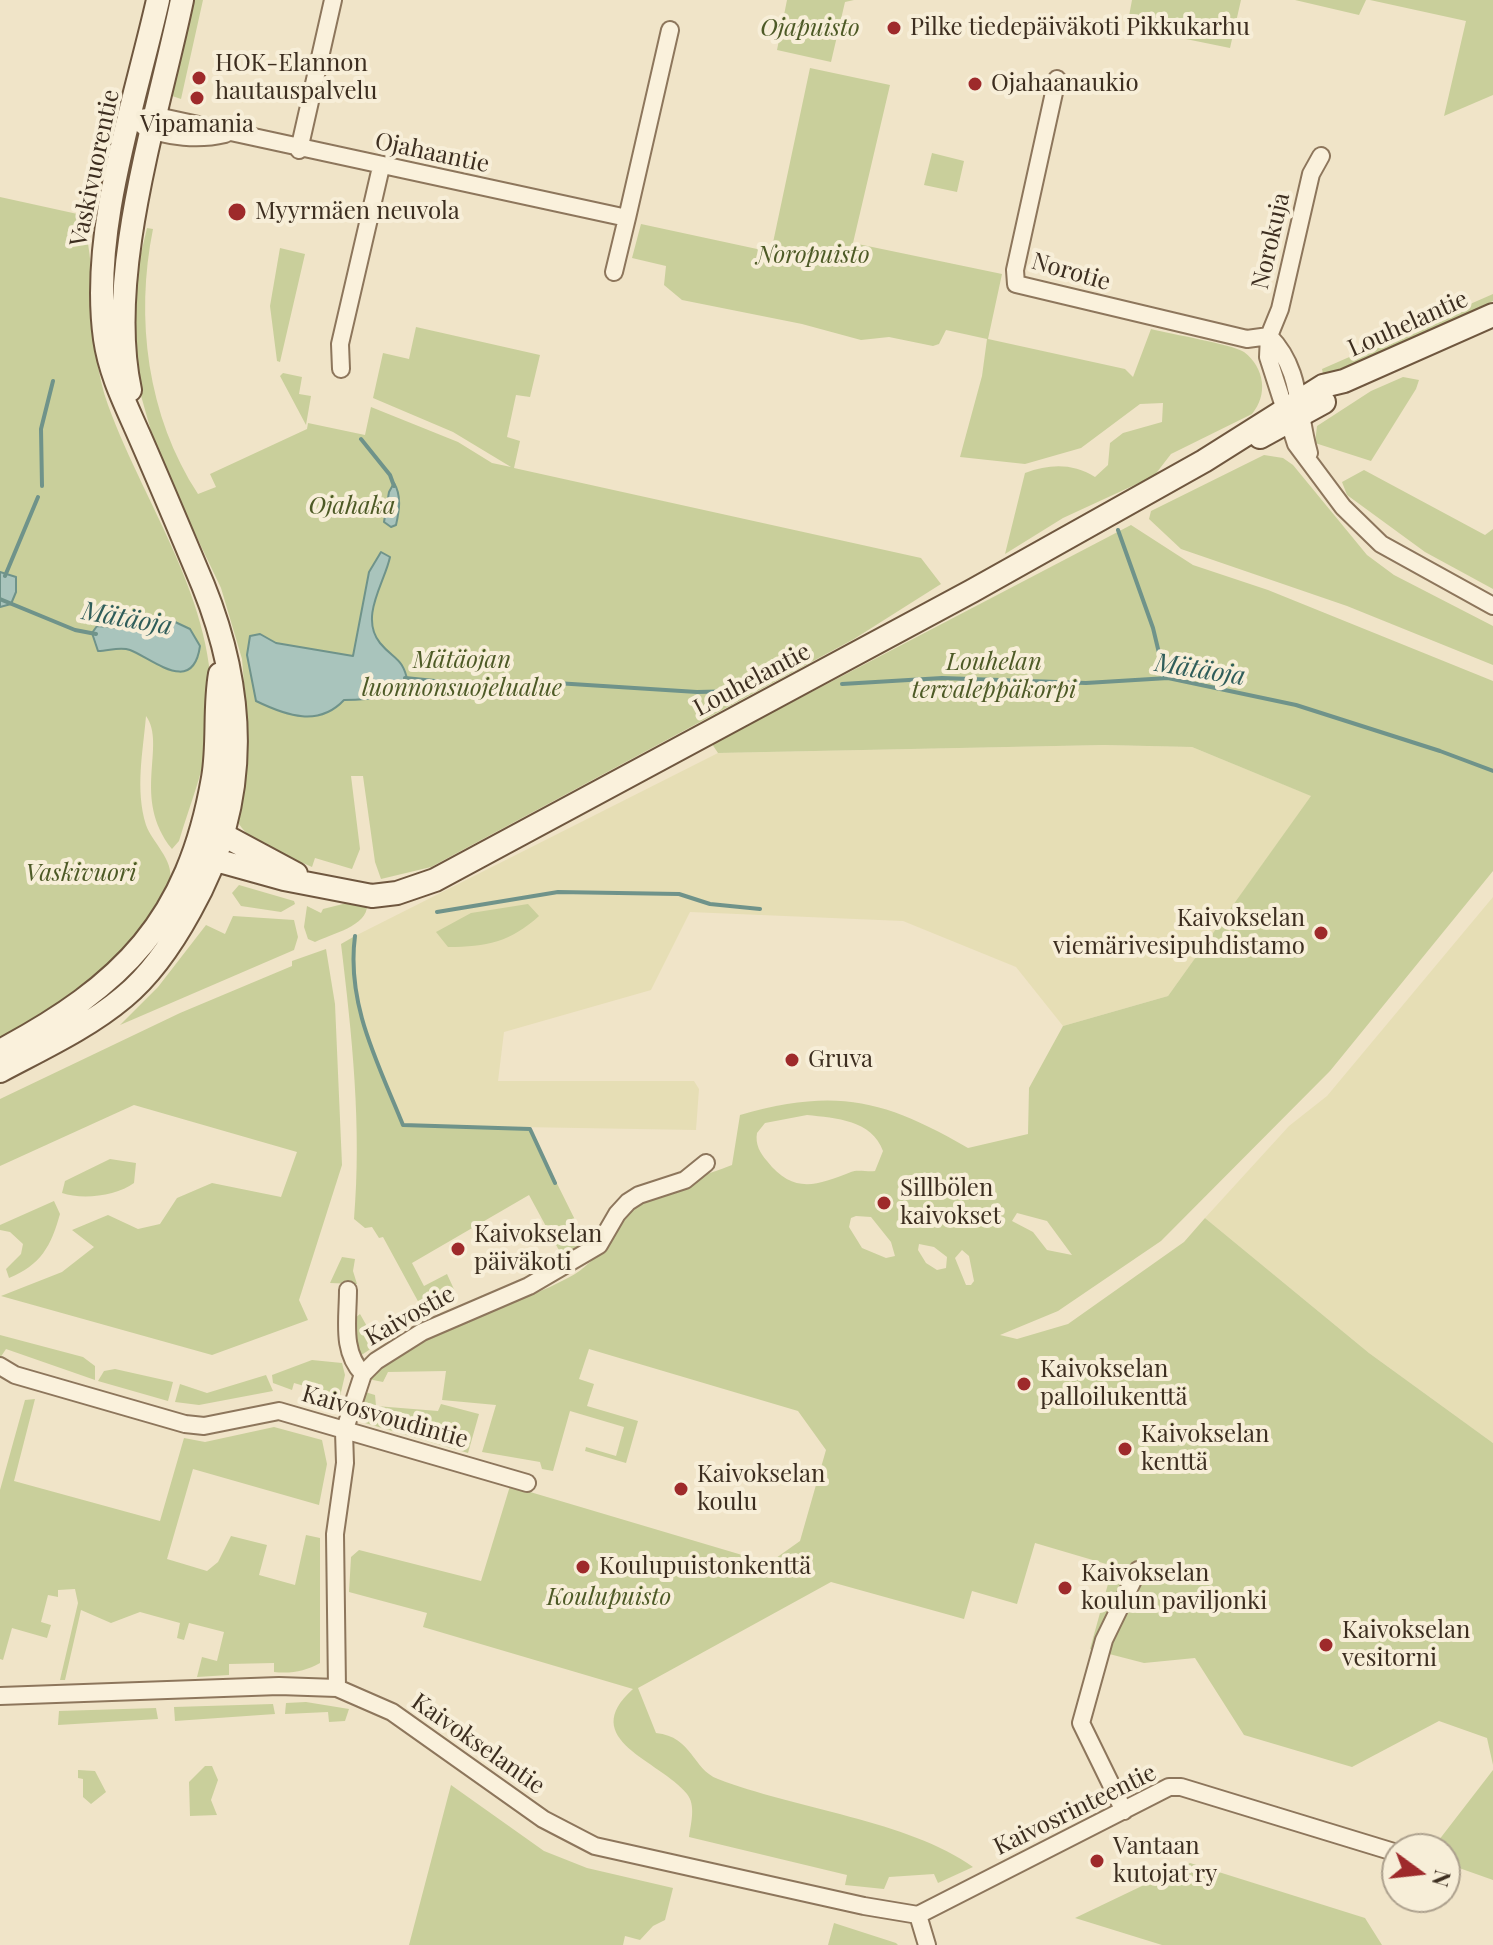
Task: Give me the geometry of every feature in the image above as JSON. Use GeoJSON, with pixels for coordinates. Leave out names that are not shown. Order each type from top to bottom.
{"type":"FeatureCollection","features":[{"type":"Feature","properties":{"kind":"main road","name":"Vaskivuorentie"},"geometry":{"type":"LineString","coordinates":[[0,1071],[74,1033],[126,996],[160,959],[217,861],[225,834],[236,714],[232,679],[203,586],[117,389],[106,343],[101,289],[105,237],[158,0]]}},
{"type":"Feature","properties":{"kind":"main road","name":"Vaskivuorentie"},"geometry":{"type":"LineString","coordinates":[[140,438],[128,383],[122,316],[127,263],[182,0]]}},
{"type":"Feature","properties":{"kind":"main road","name":"Louhelantie"},"geometry":{"type":"LineString","coordinates":[[194,854],[372,896],[397,893],[435,880],[1294,412],[1329,383],[1344,381],[1493,315]]}},
{"type":"Feature","properties":{"kind":"main road","name":"Vaskivuorentie"},"geometry":{"type":"LineString","coordinates":[[0,1051],[68,1012],[112,978],[157,926],[194,854],[203,827],[214,776],[224,657]]}},
{"type":"Feature","properties":{"kind":"main road","name":"Louhelantie"},"geometry":{"type":"LineString","coordinates":[[203,827],[225,834],[311,882]]}},
{"type":"Feature","properties":{"kind":"street"},"geometry":{"type":"LineString","coordinates":[[299,150],[333,0]]}},
{"type":"Feature","properties":{"kind":"street"},"geometry":{"type":"LineString","coordinates":[[614,272],[670,30]]}},
{"type":"Feature","properties":{"kind":"street","name":"Norotie"},"geometry":{"type":"LineString","coordinates":[[1057,79],[1015,270],[1016,284],[1247,339],[1269,336]]}},
{"type":"Feature","properties":{"kind":"street","name":"Ojahaantie"},"geometry":{"type":"LineString","coordinates":[[131,119],[208,138],[227,134],[627,218]]}},
{"type":"Feature","properties":{"kind":"street","name":"Norokuja"},"geometry":{"type":"LineString","coordinates":[[1269,336],[1280,309],[1311,174],[1321,156]]}},
{"type":"Feature","properties":{"kind":"street"},"geometry":{"type":"LineString","coordinates":[[341,369],[340,344],[381,167]]}},
{"type":"Feature","properties":{"kind":"street"},"geometry":{"type":"LineString","coordinates":[[1269,336],[1283,351],[1294,412],[1296,444],[1343,507],[1381,544],[1493,606]]}},
{"type":"Feature","properties":{"kind":"street","name":"Kaivostie"},"geometry":{"type":"LineString","coordinates":[[337,1688],[334,1553],[345,1463],[344,1432],[363,1374],[383,1355],[422,1332],[529,1286],[599,1245],[617,1214],[628,1202],[639,1195],[685,1180],[706,1163]]}},
{"type":"Feature","properties":{"kind":"street"},"geometry":{"type":"LineString","coordinates":[[348,1290],[347,1344],[354,1365],[363,1374]]}},
{"type":"Feature","properties":{"kind":"street","name":"Kaivosvoudintie"},"geometry":{"type":"LineString","coordinates":[[0,1366],[15,1375],[195,1426],[279,1411],[527,1483]]}},
{"type":"Feature","properties":{"kind":"street"},"geometry":{"type":"LineString","coordinates":[[1124,1811],[1081,1723],[1104,1640],[1138,1570]]}},
{"type":"Feature","properties":{"kind":"street","name":"Kaivokselantie"},"geometry":{"type":"LineString","coordinates":[[0,1696],[279,1686],[337,1688],[392,1712],[543,1819],[595,1846],[864,1906],[918,1915]]}},
{"type":"Feature","properties":{"kind":"street","name":"Kaivosrinteentie"},"geometry":{"type":"LineString","coordinates":[[918,1915],[1169,1787],[1181,1787],[1381,1848]]}},
{"type":"Feature","properties":{"kind":"street"},"geometry":{"type":"LineString","coordinates":[[918,1915],[927,1945]]}},
{"type":"Feature","properties":{"kind":"shaded area"},"geometry":{"type":"Polygon","coordinates":[[[1104,745],[1192,747],[1312,796],[1168,996],[1063,1026],[1016,967],[903,921],[690,912],[651,990],[504,1032],[498,1081],[694,1081],[699,1089],[696,1130],[403,1125],[358,1012],[352,962],[355,936],[718,753],[1104,745]]]}},
{"type":"Feature","properties":{"kind":"shaded area"},"geometry":{"type":"Polygon","coordinates":[[[1493,897],[1493,1443],[1369,1353],[1205,1218],[1289,1126],[1327,1096],[1493,897]]]}},
{"type":"Feature","properties":{"kind":"green space"},"geometry":{"type":"Polygon","coordinates":[[[193,0],[203,0],[181,99],[172,96],[193,0]]]}},
{"type":"Feature","properties":{"kind":"green space","name":"Ojapuisto"},"geometry":{"type":"Polygon","coordinates":[[[787,0],[854,0],[845,2],[831,62],[777,50],[787,0]]]}},
{"type":"Feature","properties":{"kind":"green space"},"geometry":{"type":"Polygon","coordinates":[[[1132,0],[1241,0],[1230,48],[1127,27],[1132,0]]]}},
{"type":"Feature","properties":{"kind":"green space"},"geometry":{"type":"Polygon","coordinates":[[[1295,0],[1366,0],[1359,15],[1295,0]]]}},
{"type":"Feature","properties":{"kind":"green space"},"geometry":{"type":"Polygon","coordinates":[[[1370,0],[1493,0],[1493,95],[1444,116],[1466,21],[1370,0]]]}},
{"type":"Feature","properties":{"kind":"green space","name":"Noropuisto"},"geometry":{"type":"Polygon","coordinates":[[[810,68],[890,85],[853,243],[1002,274],[988,339],[1125,369],[1133,377],[1151,329],[1244,352],[1256,366],[1262,382],[1260,399],[1252,414],[1171,454],[1154,476],[1063,518],[1005,554],[1025,473],[1061,466],[1095,477],[1108,465],[1110,443],[1123,433],[1162,422],[1163,403],[1140,404],[1081,448],[1025,464],[960,457],[982,376],[987,339],[946,330],[939,344],[933,346],[889,337],[861,340],[802,324],[682,300],[664,285],[666,266],[632,258],[641,224],[771,252],[810,68]]]}},
{"type":"Feature","properties":{"kind":"green space"},"geometry":{"type":"Polygon","coordinates":[[[932,153],[964,161],[957,192],[924,185],[932,153]]]}},
{"type":"Feature","properties":{"kind":"green space","name":"Vaskivuori"},"geometry":{"type":"Polygon","coordinates":[[[0,197],[82,215],[80,230],[86,232],[90,254],[97,362],[108,405],[194,603],[205,644],[211,686],[210,730],[205,758],[179,841],[172,849],[160,830],[154,811],[151,792],[153,742],[146,716],[141,798],[146,825],[169,865],[170,880],[165,890],[141,928],[107,967],[68,999],[0,1038],[0,197]]]}},
{"type":"Feature","properties":{"kind":"green space"},"geometry":{"type":"Polygon","coordinates":[[[147,228],[153,229],[145,297],[150,366],[167,432],[198,494],[216,487],[210,474],[307,429],[308,423],[365,435],[371,407],[458,442],[492,463],[511,467],[453,432],[373,398],[383,353],[409,359],[416,327],[540,355],[530,397],[516,395],[507,437],[520,441],[514,468],[921,558],[941,584],[854,639],[431,867],[381,879],[375,862],[363,776],[351,776],[360,849],[352,869],[315,858],[312,867],[282,854],[253,838],[239,824],[246,708],[242,659],[221,588],[158,456],[140,392],[133,337],[136,275],[147,228]]]}},
{"type":"Feature","properties":{"kind":"green space"},"geometry":{"type":"Polygon","coordinates":[[[280,248],[305,254],[280,362],[277,361],[270,306],[280,248]]]}},
{"type":"Feature","properties":{"kind":"green space"},"geometry":{"type":"Polygon","coordinates":[[[1493,294],[1493,301],[1324,379],[1322,369],[1493,294]]]}},
{"type":"Feature","properties":{"kind":"green space"},"geometry":{"type":"Polygon","coordinates":[[[283,373],[302,377],[299,394],[311,396],[306,425],[280,376],[283,373]]]}},
{"type":"Feature","properties":{"kind":"green space"},"geometry":{"type":"Polygon","coordinates":[[[1403,377],[1419,380],[1416,389],[1371,461],[1315,443],[1317,426],[1371,391],[1403,377]]]}},
{"type":"Feature","properties":{"kind":"green space"},"geometry":{"type":"Polygon","coordinates":[[[1264,455],[1283,458],[1293,465],[1367,555],[1394,575],[1493,626],[1493,665],[1347,606],[1181,549],[1149,519],[1151,511],[1264,455]]]}},
{"type":"Feature","properties":{"kind":"green space"},"geometry":{"type":"Polygon","coordinates":[[[1364,470],[1485,535],[1493,529],[1493,589],[1425,552],[1347,495],[1342,482],[1364,470]]]}},
{"type":"Feature","properties":{"kind":"green space"},"geometry":{"type":"Polygon","coordinates":[[[1131,525],[1193,565],[1268,590],[1493,681],[1493,871],[1330,1071],[1161,1241],[1058,1311],[1000,1335],[1017,1339],[1068,1324],[1184,1242],[1205,1218],[1369,1353],[1493,1443],[1493,1765],[1487,1738],[1439,1721],[1352,1767],[1244,1735],[1195,1658],[1144,1663],[1090,1649],[1113,1566],[1035,1543],[1017,1604],[972,1591],[964,1619],[831,1582],[638,1688],[656,1733],[678,1740],[709,1774],[718,1779],[917,1838],[973,1867],[938,1883],[934,1874],[889,1877],[884,1889],[845,1885],[847,1875],[689,1837],[692,1820],[690,1798],[675,1782],[628,1748],[618,1736],[614,1722],[618,1707],[633,1689],[423,1627],[427,1613],[349,1592],[351,1557],[359,1550],[481,1581],[510,1486],[769,1563],[800,1541],[826,1450],[798,1411],[589,1349],[579,1379],[594,1384],[587,1406],[638,1421],[626,1463],[585,1451],[586,1447],[616,1456],[624,1427],[570,1411],[553,1471],[542,1469],[540,1462],[482,1452],[496,1405],[442,1400],[446,1371],[388,1372],[383,1382],[368,1379],[414,1344],[575,1274],[594,1258],[632,1210],[649,1197],[732,1165],[740,1115],[804,1102],[832,1101],[884,1109],[938,1131],[968,1148],[1028,1134],[1029,1088],[1063,1026],[1168,996],[1311,796],[1192,747],[1104,745],[718,753],[712,744],[1131,525]],[[807,1115],[765,1123],[757,1133],[760,1152],[777,1172],[796,1183],[827,1181],[853,1171],[875,1171],[883,1151],[871,1133],[852,1122],[807,1115]],[[1017,1213],[1012,1221],[1033,1232],[1047,1250],[1072,1255],[1047,1221],[1017,1213]],[[871,1217],[851,1218],[849,1227],[862,1248],[886,1258],[895,1256],[891,1242],[871,1217]],[[919,1244],[918,1250],[926,1263],[937,1270],[946,1268],[947,1257],[934,1247],[919,1244]],[[962,1250],[955,1258],[966,1285],[974,1281],[969,1256],[962,1250]]]}},
{"type":"Feature","properties":{"kind":"green space"},"geometry":{"type":"Polygon","coordinates":[[[239,885],[294,901],[295,904],[281,912],[241,906],[232,893],[239,885]]]}},
{"type":"Feature","properties":{"kind":"green space"},"geometry":{"type":"Polygon","coordinates":[[[351,902],[367,905],[362,919],[315,942],[308,939],[304,927],[307,906],[321,913],[323,909],[351,902]]]}},
{"type":"Feature","properties":{"kind":"green space"},"geometry":{"type":"Polygon","coordinates":[[[528,904],[539,916],[518,932],[497,941],[448,947],[436,932],[471,913],[528,904]]]}},
{"type":"Feature","properties":{"kind":"green space"},"geometry":{"type":"Polygon","coordinates":[[[233,916],[294,920],[298,937],[294,950],[120,1025],[158,987],[206,925],[225,934],[233,916]]]}},
{"type":"Feature","properties":{"kind":"green space"},"geometry":{"type":"Polygon","coordinates":[[[355,936],[355,986],[366,1033],[403,1125],[530,1129],[587,1244],[550,1268],[542,1265],[561,1254],[529,1195],[412,1263],[424,1286],[447,1274],[458,1298],[426,1316],[383,1237],[379,1238],[372,1227],[365,1228],[354,1219],[356,1116],[341,944],[355,936]]]}},
{"type":"Feature","properties":{"kind":"green space"},"geometry":{"type":"Polygon","coordinates":[[[326,949],[335,1004],[342,1165],[299,1300],[308,1320],[212,1355],[1,1296],[62,1272],[94,1247],[72,1230],[108,1215],[138,1229],[160,1224],[177,1198],[212,1183],[281,1197],[297,1152],[134,1105],[0,1166],[0,1099],[180,1013],[292,966],[292,961],[326,949]]]}},
{"type":"Feature","properties":{"kind":"green space"},"geometry":{"type":"Polygon","coordinates":[[[110,1159],[136,1163],[134,1183],[99,1196],[62,1193],[65,1181],[110,1159]]]}},
{"type":"Feature","properties":{"kind":"green space"},"geometry":{"type":"Polygon","coordinates":[[[54,1201],[60,1214],[48,1245],[29,1267],[9,1278],[6,1269],[21,1254],[23,1244],[10,1232],[0,1230],[0,1225],[54,1201]]]}},
{"type":"Feature","properties":{"kind":"green space"},"geometry":{"type":"Polygon","coordinates":[[[342,1257],[355,1259],[353,1271],[357,1284],[330,1283],[342,1257]]]}},
{"type":"Feature","properties":{"kind":"green space"},"geometry":{"type":"Polygon","coordinates":[[[360,1314],[373,1337],[377,1335],[381,1342],[357,1358],[355,1318],[360,1314]]]}},
{"type":"Feature","properties":{"kind":"green space"},"geometry":{"type":"Polygon","coordinates":[[[0,1335],[83,1357],[95,1366],[95,1380],[6,1349],[0,1358],[0,1335]]]}},
{"type":"Feature","properties":{"kind":"green space"},"geometry":{"type":"Polygon","coordinates":[[[312,1360],[342,1363],[345,1375],[338,1405],[313,1397],[311,1388],[294,1383],[292,1390],[273,1383],[272,1375],[312,1360]]]}},
{"type":"Feature","properties":{"kind":"green space"},"geometry":{"type":"Polygon","coordinates":[[[115,1369],[173,1382],[168,1401],[98,1381],[104,1371],[115,1369]]]}},
{"type":"Feature","properties":{"kind":"green space"},"geometry":{"type":"Polygon","coordinates":[[[266,1375],[273,1391],[199,1405],[175,1402],[180,1384],[207,1393],[266,1375]]]}},
{"type":"Feature","properties":{"kind":"green space"},"geometry":{"type":"Polygon","coordinates":[[[365,1392],[375,1395],[376,1406],[438,1411],[441,1404],[479,1414],[468,1453],[365,1423],[358,1410],[365,1392]]]}},
{"type":"Feature","properties":{"kind":"green space"},"geometry":{"type":"Polygon","coordinates":[[[35,1399],[14,1481],[160,1521],[184,1438],[205,1442],[274,1427],[322,1440],[327,1464],[319,1505],[193,1469],[167,1559],[207,1571],[218,1562],[231,1536],[267,1545],[259,1575],[295,1585],[306,1535],[320,1538],[320,1663],[286,1673],[274,1672],[274,1663],[229,1664],[229,1675],[197,1677],[202,1657],[217,1661],[224,1632],[189,1623],[184,1640],[177,1638],[180,1623],[140,1612],[111,1623],[81,1610],[65,1680],[60,1680],[78,1603],[75,1589],[58,1590],[58,1597],[48,1595],[41,1622],[51,1625],[47,1638],[12,1628],[3,1660],[0,1659],[0,1490],[25,1400],[35,1399]]]}},
{"type":"Feature","properties":{"kind":"green space"},"geometry":{"type":"Polygon","coordinates":[[[306,1702],[349,1709],[345,1721],[329,1722],[328,1712],[285,1714],[286,1703],[306,1702]]]}},
{"type":"Feature","properties":{"kind":"green space"},"geometry":{"type":"Polygon","coordinates":[[[273,1704],[275,1714],[175,1721],[174,1707],[273,1704]]]}},
{"type":"Feature","properties":{"kind":"green space"},"geometry":{"type":"Polygon","coordinates":[[[156,1708],[158,1719],[58,1725],[59,1711],[156,1708]]]}},
{"type":"Feature","properties":{"kind":"green space"},"geometry":{"type":"Polygon","coordinates":[[[205,1766],[212,1766],[218,1780],[211,1800],[217,1815],[190,1816],[189,1782],[205,1766]]]}},
{"type":"Feature","properties":{"kind":"green space"},"geometry":{"type":"Polygon","coordinates":[[[78,1770],[95,1771],[106,1792],[91,1804],[83,1797],[83,1779],[78,1778],[78,1770]]]}},
{"type":"Feature","properties":{"kind":"green space"},"geometry":{"type":"Polygon","coordinates":[[[1493,1770],[1493,1880],[1461,1869],[1461,1833],[1444,1833],[1493,1770]]]}},
{"type":"Feature","properties":{"kind":"green space"},"geometry":{"type":"Polygon","coordinates":[[[451,1785],[544,1851],[587,1868],[673,1888],[665,1920],[653,1926],[640,1940],[625,1936],[623,1945],[409,1945],[451,1785]]]}},
{"type":"Feature","properties":{"kind":"green space"},"geometry":{"type":"Polygon","coordinates":[[[1190,1863],[1365,1918],[1382,1945],[1162,1945],[1075,1918],[1190,1863]]]}},
{"type":"Feature","properties":{"kind":"green space"},"geometry":{"type":"Polygon","coordinates":[[[834,1923],[896,1943],[898,1945],[828,1945],[834,1923]]]}},
{"type":"Feature","properties":{"kind":"water"},"geometry":{"type":"Polygon","coordinates":[[[394,483],[399,509],[396,525],[391,527],[384,522],[389,492],[394,483]]]}},
{"type":"Feature","properties":{"kind":"water"},"geometry":{"type":"Polygon","coordinates":[[[381,552],[390,557],[375,600],[374,633],[401,663],[408,683],[387,695],[344,700],[324,714],[313,716],[279,711],[256,701],[247,655],[250,636],[260,634],[276,643],[353,656],[369,572],[381,552]]]}},
{"type":"Feature","properties":{"kind":"water"},"geometry":{"type":"Polygon","coordinates":[[[0,572],[16,577],[16,592],[11,604],[0,607],[0,572]]]}},
{"type":"Feature","properties":{"kind":"water"},"geometry":{"type":"Polygon","coordinates":[[[173,621],[190,629],[200,646],[196,661],[181,672],[160,666],[126,649],[98,651],[92,633],[97,626],[151,631],[173,621]]]}},
{"type":"Feature","properties":{"kind":"waterway"},"geometry":{"type":"LineString","coordinates":[[42,486],[41,429],[53,381]]}},
{"type":"Feature","properties":{"kind":"waterway"},"geometry":{"type":"LineString","coordinates":[[361,439],[390,475],[394,486]]}},
{"type":"Feature","properties":{"kind":"waterway"},"geometry":{"type":"LineString","coordinates":[[5,576],[38,497]]}},
{"type":"Feature","properties":{"kind":"waterway"},"geometry":{"type":"LineString","coordinates":[[1118,530],[1153,628],[1165,678]]}},
{"type":"Feature","properties":{"kind":"waterway","name":"Mätäoja"},"geometry":{"type":"LineString","coordinates":[[0,599],[75,630],[96,634]]}},
{"type":"Feature","properties":{"kind":"waterway","name":"Mätäoja"},"geometry":{"type":"LineString","coordinates":[[405,678],[494,687],[556,683],[697,692],[741,691]]}},
{"type":"Feature","properties":{"kind":"waterway","name":"Mätäoja"},"geometry":{"type":"LineString","coordinates":[[842,684],[942,678],[1086,683],[1168,678],[1296,705],[1493,771]]}},
{"type":"Feature","properties":{"kind":"waterway"},"geometry":{"type":"LineString","coordinates":[[437,912],[558,892],[679,894],[710,904],[760,909]]}},
{"type":"Feature","properties":{"kind":"waterway"},"geometry":{"type":"LineString","coordinates":[[355,936],[355,986],[366,1033],[403,1125],[530,1129],[555,1183]]}},
{"type":"Feature","properties":{"kind":"place","name":"Pilke tiedepäiväkoti Pikkukarhu"},"geometry":{"type":"Point","coordinates":[894,28]}},
{"type":"Feature","properties":{"kind":"place","name":"HOK-Elannon hautauspalvelu"},"geometry":{"type":"Point","coordinates":[199,78]}},
{"type":"Feature","properties":{"kind":"place","name":"Ojahaanaukio"},"geometry":{"type":"Point","coordinates":[975,84]}},
{"type":"Feature","properties":{"kind":"place","name":"Vipamania"},"geometry":{"type":"Point","coordinates":[197,98]}},
{"type":"Feature","properties":{"kind":"place","name":"Myyrmäen neuvola"},"geometry":{"type":"Point","coordinates":[237,212]}},
{"type":"Feature","properties":{"kind":"place","name":"Kaivokselan viemärivesipuhdistamo"},"geometry":{"type":"Point","coordinates":[1321,933]}},
{"type":"Feature","properties":{"kind":"place","name":"Gruva"},"geometry":{"type":"Point","coordinates":[792,1060]}},
{"type":"Feature","properties":{"kind":"place","name":"Sillbölen kaivokset"},"geometry":{"type":"Point","coordinates":[884,1203]}},
{"type":"Feature","properties":{"kind":"place","name":"Kaivokselan päiväkoti"},"geometry":{"type":"Point","coordinates":[458,1249]}},
{"type":"Feature","properties":{"kind":"place","name":"Kaivokselan palloilukenttä"},"geometry":{"type":"Point","coordinates":[1024,1384]}},
{"type":"Feature","properties":{"kind":"place","name":"Kaivokselan kenttä"},"geometry":{"type":"Point","coordinates":[1125,1449]}},
{"type":"Feature","properties":{"kind":"place","name":"Kaivokselan koulu"},"geometry":{"type":"Point","coordinates":[681,1489]}},
{"type":"Feature","properties":{"kind":"place","name":"Koulupuistonkenttä"},"geometry":{"type":"Point","coordinates":[583,1567]}},
{"type":"Feature","properties":{"kind":"place","name":"Kaivokselan koulun paviljonki"},"geometry":{"type":"Point","coordinates":[1065,1588]}},
{"type":"Feature","properties":{"kind":"place","name":"Kaivokselan vesitorni"},"geometry":{"type":"Point","coordinates":[1326,1645]}},
{"type":"Feature","properties":{"kind":"place","name":"Vantaan kutojat ry"},"geometry":{"type":"Point","coordinates":[1097,1861]}},
{"type":"Feature","properties":{"kind":"park label","name":"Ojahaka"},"geometry":{"type":"Point","coordinates":[352,507]}},
{"type":"Feature","properties":{"kind":"park label","name":"Mätäojan luonnonsuojelualue"},"geometry":{"type":"Point","coordinates":[462,675]}},
{"type":"Feature","properties":{"kind":"park label","name":"Louhelan tervaleppäkorpi"},"geometry":{"type":"Point","coordinates":[994,677]}},
{"type":"Feature","properties":{"kind":"park label","name":"Koulupuisto"},"geometry":{"type":"Point","coordinates":[609,1598]}}]}
